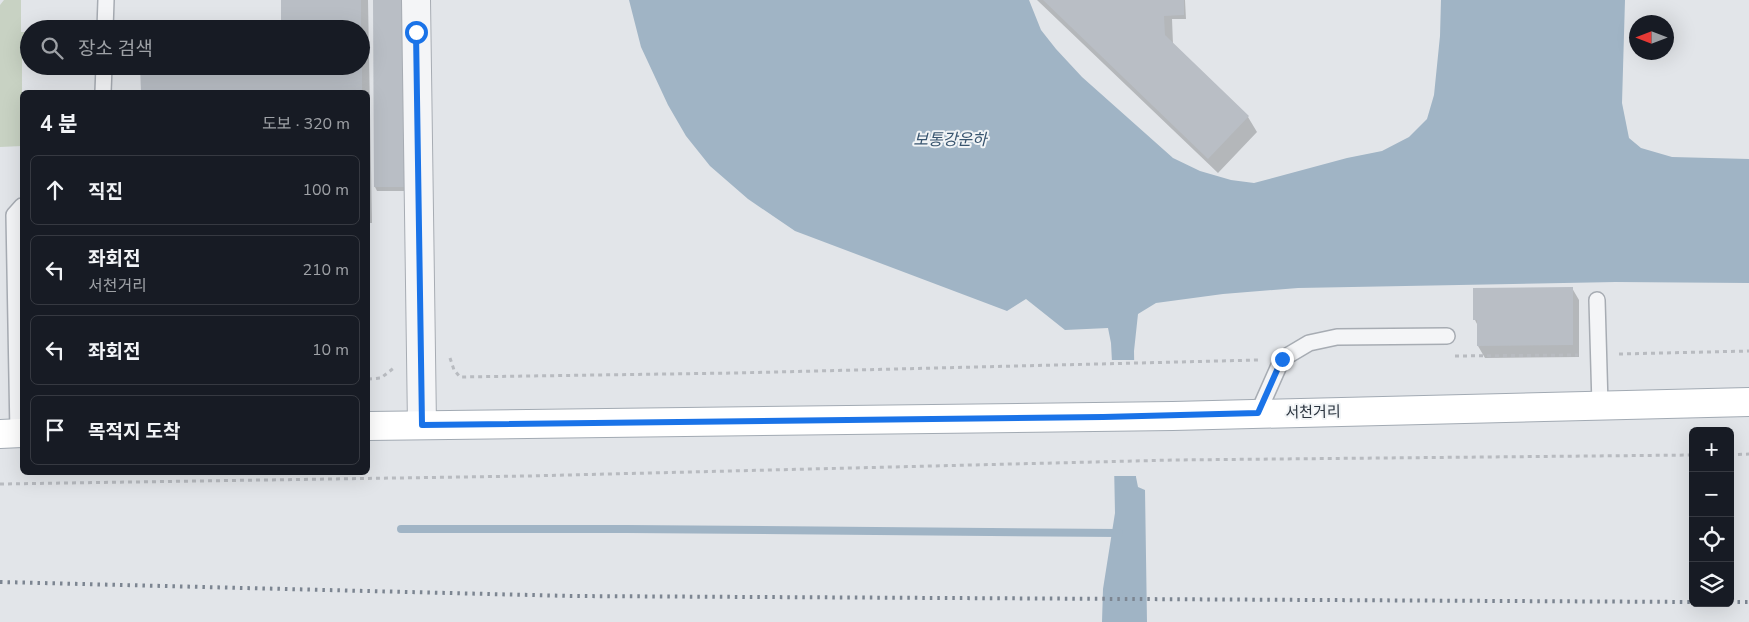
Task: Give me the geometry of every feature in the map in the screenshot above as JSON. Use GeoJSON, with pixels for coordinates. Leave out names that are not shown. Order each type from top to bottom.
{"type":"FeatureCollection","features":[{"type":"Feature","properties":{"kind":"main road","name":"서천거리"},"geometry":{"type":"LineString","coordinates":[[370,426],[1103,417],[1749,402]]}},
{"type":"Feature","properties":{"kind":"street"},"geometry":{"type":"LineString","coordinates":[[416,0],[422,425]]}},
{"type":"Feature","properties":{"kind":"lane"},"geometry":{"type":"LineString","coordinates":[[105,20],[106,0]]}},
{"type":"Feature","properties":{"kind":"lane"},"geometry":{"type":"LineString","coordinates":[[103,90],[104,75]]}},
{"type":"Feature","properties":{"kind":"lane"},"geometry":{"type":"LineString","coordinates":[[12,212],[20,329],[14,433]]}},
{"type":"Feature","properties":{"kind":"lane"},"geometry":{"type":"LineString","coordinates":[[1597,300],[1600,404]]}},
{"type":"Feature","properties":{"kind":"lane"},"geometry":{"type":"LineString","coordinates":[[1258,413],[1282,359],[1309,343],[1337,337],[1447,336]]}},
{"type":"Feature","properties":{"kind":"path"},"geometry":{"type":"LineString","coordinates":[[448,354],[454,370],[460,377],[725,373],[1150,362]]}},
{"type":"Feature","properties":{"kind":"path"},"geometry":{"type":"LineString","coordinates":[[370,379],[380,378]]}},
{"type":"Feature","properties":{"kind":"path"},"geometry":{"type":"LineString","coordinates":[[1734,455],[1749,454]]}},
{"type":"Feature","properties":{"kind":"path"},"geometry":{"type":"LineString","coordinates":[[0,484],[528,476],[1152,461],[1689,455]]}},
{"type":"Feature","properties":{"kind":"green space"},"geometry":{"type":"Polygon","coordinates":[[[4,0],[21,0],[20,75],[22,75],[22,90],[20,90],[20,146],[0,147],[0,5],[4,0]]]}},
{"type":"Feature","properties":{"kind":"water","name":"보통강운하"},"geometry":{"type":"Polygon","coordinates":[[[629,0],[1029,0],[1041,30],[1056,49],[1082,77],[1173,158],[1200,171],[1231,180],[1254,183],[1347,158],[1382,151],[1409,137],[1427,119],[1434,95],[1440,36],[1441,0],[1625,0],[1622,103],[1629,138],[1641,148],[1672,157],[1749,159],[1749,283],[1616,282],[1298,288],[1223,294],[1156,303],[1138,314],[1134,351],[1136,477],[1138,487],[1145,490],[1147,622],[1102,622],[1103,589],[1115,513],[1112,362],[1108,328],[1065,330],[1026,299],[1007,311],[795,231],[748,199],[710,166],[686,136],[668,105],[641,47],[629,0]]]}},
{"type":"Feature","properties":{"kind":"pier"},"geometry":{"type":"Polygon","coordinates":[[[1110,360],[1137,360],[1139,476],[1112,476],[1110,360]]]}},
{"type":"Feature","properties":{"kind":"building"},"geometry":{"type":"Polygon","coordinates":[[[281,0],[361,0],[361,20],[281,20],[281,0]]]}},
{"type":"Feature","properties":{"kind":"building"},"geometry":{"type":"Polygon","coordinates":[[[373,0],[405,0],[406,187],[374,187],[373,0]]]}},
{"type":"Feature","properties":{"kind":"building"},"geometry":{"type":"Polygon","coordinates":[[[1043,0],[1184,0],[1184,15],[1164,16],[1165,35],[1249,116],[1208,159],[1043,0]]]}},
{"type":"Feature","properties":{"kind":"building"},"geometry":{"type":"Polygon","coordinates":[[[140,75],[362,75],[362,90],[141,90],[140,75]]]}},
{"type":"Feature","properties":{"kind":"building"},"geometry":{"type":"Polygon","coordinates":[[[1573,287],[1573,345],[1477,346],[1477,320],[1473,320],[1473,288],[1573,287]]]}},
{"type":"Feature","properties":{"kind":"waterway"},"geometry":{"type":"LineString","coordinates":[[401,529],[1119,533]]}},
{"type":"Feature","properties":{"kind":"railway"},"geometry":{"type":"LineString","coordinates":[[0,582],[571,596],[1689,602]]}},
{"type":"Feature","properties":{"kind":"railway"},"geometry":{"type":"LineString","coordinates":[[1734,602],[1749,602]]}},
{"type":"Feature","properties":{"kind":"route"},"geometry":{"type":"LineString","coordinates":[[416,32],[422,425],[1173,416],[1258,413],[1282,359]]}}]}
